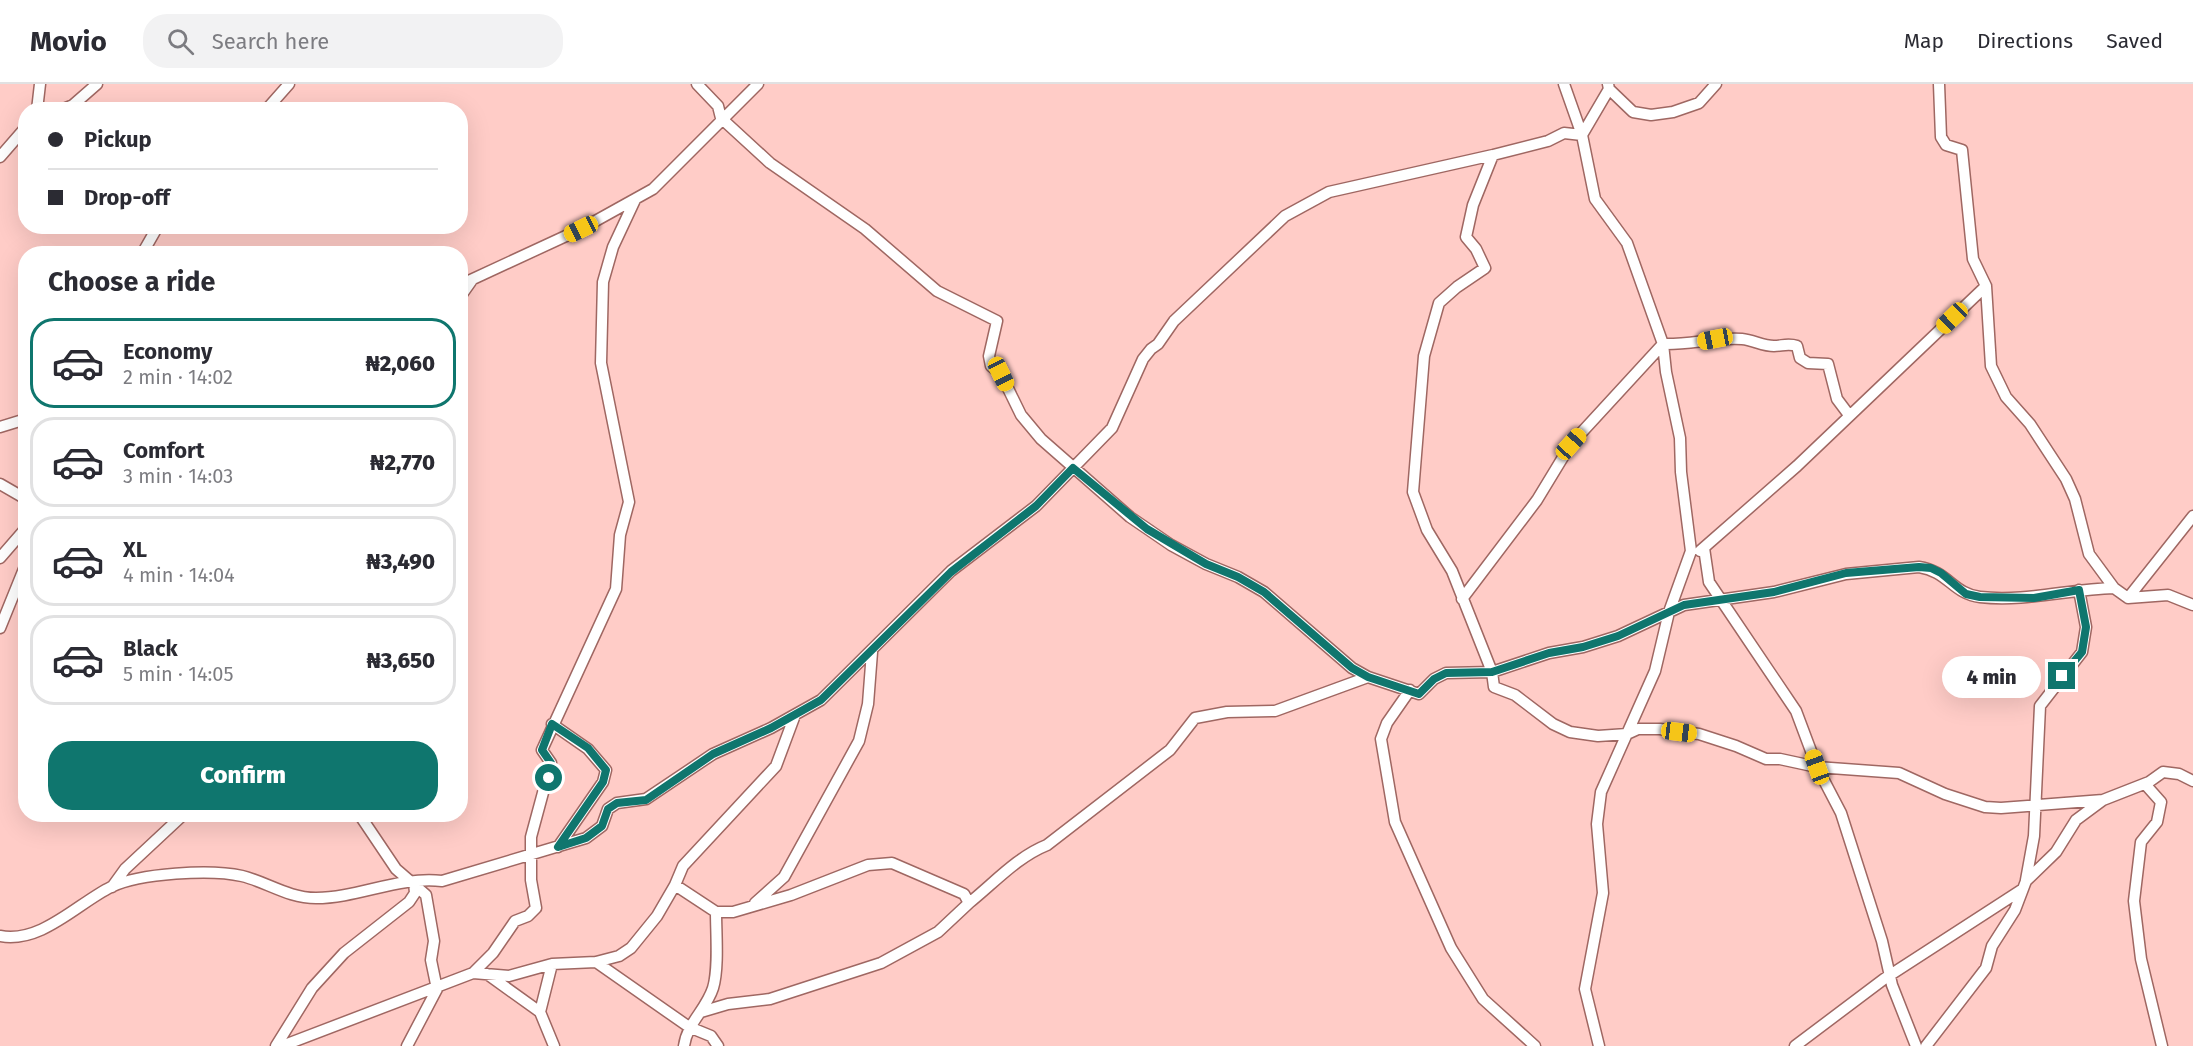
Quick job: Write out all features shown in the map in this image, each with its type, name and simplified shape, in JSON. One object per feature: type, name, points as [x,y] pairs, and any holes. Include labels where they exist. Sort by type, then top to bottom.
[{"type":"street","points":[[38,102],[40,84]]},
{"type":"street","points":[[76,102],[97,84]]},
{"type":"street","points":[[273,102],[289,84]]},
{"type":"street","points":[[697,84],[718,106],[721,118],[770,163],[865,229],[921,280],[937,291],[997,321],[989,356],[991,366],[1001,374],[1021,415],[1041,439],[1073,468],[1147,529],[1206,564],[1238,577],[1264,592],[1352,668],[1368,677],[1419,694],[1434,679],[1446,673],[1492,672],[1549,653],[1618,636],[1684,605],[1774,592],[1846,573],[1919,567],[1941,573],[1966,594],[1980,597],[2034,598],[2079,590],[2114,588]]},
{"type":"street","points":[[468,282],[538,250],[635,200],[669,174],[721,118],[758,84]]},
{"type":"street","points":[[1564,84],[1582,135],[1595,199],[1627,243],[1663,344],[1666,372],[1680,438],[1681,472],[1691,551],[1670,612],[1654,671],[1601,792],[1598,807],[1603,893],[1585,989],[1599,1046]]},
{"type":"street","points":[[1582,135],[1608,86],[1633,112],[1651,115],[1673,112],[1700,103],[1716,84]]},
{"type":"street","points":[[1939,84],[1941,137],[1946,145],[1962,150],[1973,258],[1986,286],[1988,348],[1996,381],[2066,479],[2075,499],[2089,554],[2114,588],[2128,598],[2168,595],[2193,605]]},
{"type":"street","points":[[0,936],[30,933],[54,922],[112,887],[155,876],[223,873],[243,876],[298,896],[318,898],[427,879],[442,881],[586,838],[602,826],[608,809],[617,803],[646,800],[713,754],[821,700],[951,572],[1036,506],[1112,428],[1143,359],[1158,344],[1174,321],[1285,216],[1329,192],[1493,155],[1548,141],[1564,133],[1582,135]]},
{"type":"street","points":[[0,157],[18,136]]},
{"type":"street","points":[[1493,155],[1473,205],[1466,237],[1476,249],[1485,268],[1457,286],[1439,303],[1424,357],[1413,492],[1427,530],[1452,571],[1492,672],[1494,687],[1515,695],[1553,724],[1570,732],[1598,736],[1627,734],[1638,729],[1660,729],[1699,734],[1766,759],[1779,759],[1817,767],[1899,773],[1945,794],[1985,807],[2001,808],[2103,800]]},
{"type":"street","points":[[282,1046],[473,973],[493,953],[514,921],[528,916],[536,908],[530,856],[531,837],[551,763],[542,750],[616,589],[620,536],[629,502],[601,363],[603,282],[613,247],[635,200]]},
{"type":"street","points":[[468,286],[472,280]]},
{"type":"street","points":[[1689,560],[1758,502],[1986,286]]},
{"type":"street","points":[[1462,599],[1537,500],[1571,444],[1663,344],[1744,339],[1772,346],[1790,344],[1797,346],[1800,358],[1808,363],[1828,364],[1837,399],[1849,416]]},
{"type":"street","points":[[0,427],[18,421]]},
{"type":"street","points":[[0,484],[18,494]]},
{"type":"street","points":[[2128,598],[2193,516]]},
{"type":"street","points":[[0,558],[18,537]]},
{"type":"street","points":[[1704,548],[1708,582],[1718,600],[1796,711],[1817,767],[1841,813],[1882,941],[1890,976],[1916,1046]]},
{"type":"street","points":[[0,628],[18,584]]},
{"type":"street","points":[[1926,1046],[1986,968],[1992,946],[2015,910],[2024,885],[2034,836],[2040,706],[2082,652],[2086,627],[2079,590]]},
{"type":"street","points":[[752,905],[784,877],[859,741],[868,704],[872,652]]},
{"type":"street","points":[[701,1012],[728,1004],[770,999],[881,963],[938,932],[1019,861],[1034,850],[1047,845],[1170,750],[1195,718],[1227,712],[1275,711],[1368,677]]},
{"type":"street","points":[[1410,690],[1387,723],[1381,739],[1395,822],[1456,956],[1483,999],[1534,1046]]},
{"type":"street","points":[[473,973],[509,976],[552,964],[596,962],[620,956],[631,948],[657,916],[675,885],[682,866],[776,766],[795,715]]},
{"type":"street","points":[[552,724],[588,748],[606,770],[603,782],[558,847]]},
{"type":"street","points":[[1795,1046],[1890,976],[2024,885],[2056,852],[2076,820],[2103,800],[2145,784],[2163,772],[2179,774],[2193,781]]},
{"type":"street","points":[[2145,784],[2161,802],[2157,822],[2141,842],[2134,901],[2141,959],[2162,1046]]},
{"type":"street","points":[[112,887],[125,869],[175,822]]},
{"type":"street","points":[[364,822],[396,868],[426,895],[434,941],[431,960],[437,988],[407,1046]]},
{"type":"street","points":[[675,885],[716,912],[734,912],[791,894],[868,865],[892,863],[964,894],[969,903]]},
{"type":"street","points":[[276,1046],[312,988],[344,953],[409,902],[415,893],[414,882]]},
{"type":"street","points":[[684,1046],[689,1028],[701,1012],[714,986],[716,912]]},
{"type":"street","points":[[596,962],[689,1028],[711,1036],[718,1046]]},
{"type":"street","points":[[540,1012],[552,964]]},
{"type":"street","points":[[486,973],[540,1012],[554,1046]]},
{"type":"route","points":[[549,778],[551,763],[542,750],[552,724],[588,748],[597,756],[606,770],[603,782],[558,847],[586,838],[602,826],[608,809],[617,803],[646,800],[713,754],[771,728],[821,700],[951,572],[1036,506],[1073,468],[1147,529],[1206,564],[1238,577],[1264,592],[1352,668],[1368,677],[1419,694],[1425,691],[1434,679],[1446,673],[1492,672],[1549,653],[1583,647],[1636,629],[1684,605],[1774,592],[1846,573],[1919,567],[1931,568],[1941,573],[1966,594],[1980,597],[2034,598],[2079,590],[2086,627],[2082,652],[2062,676]]}]
